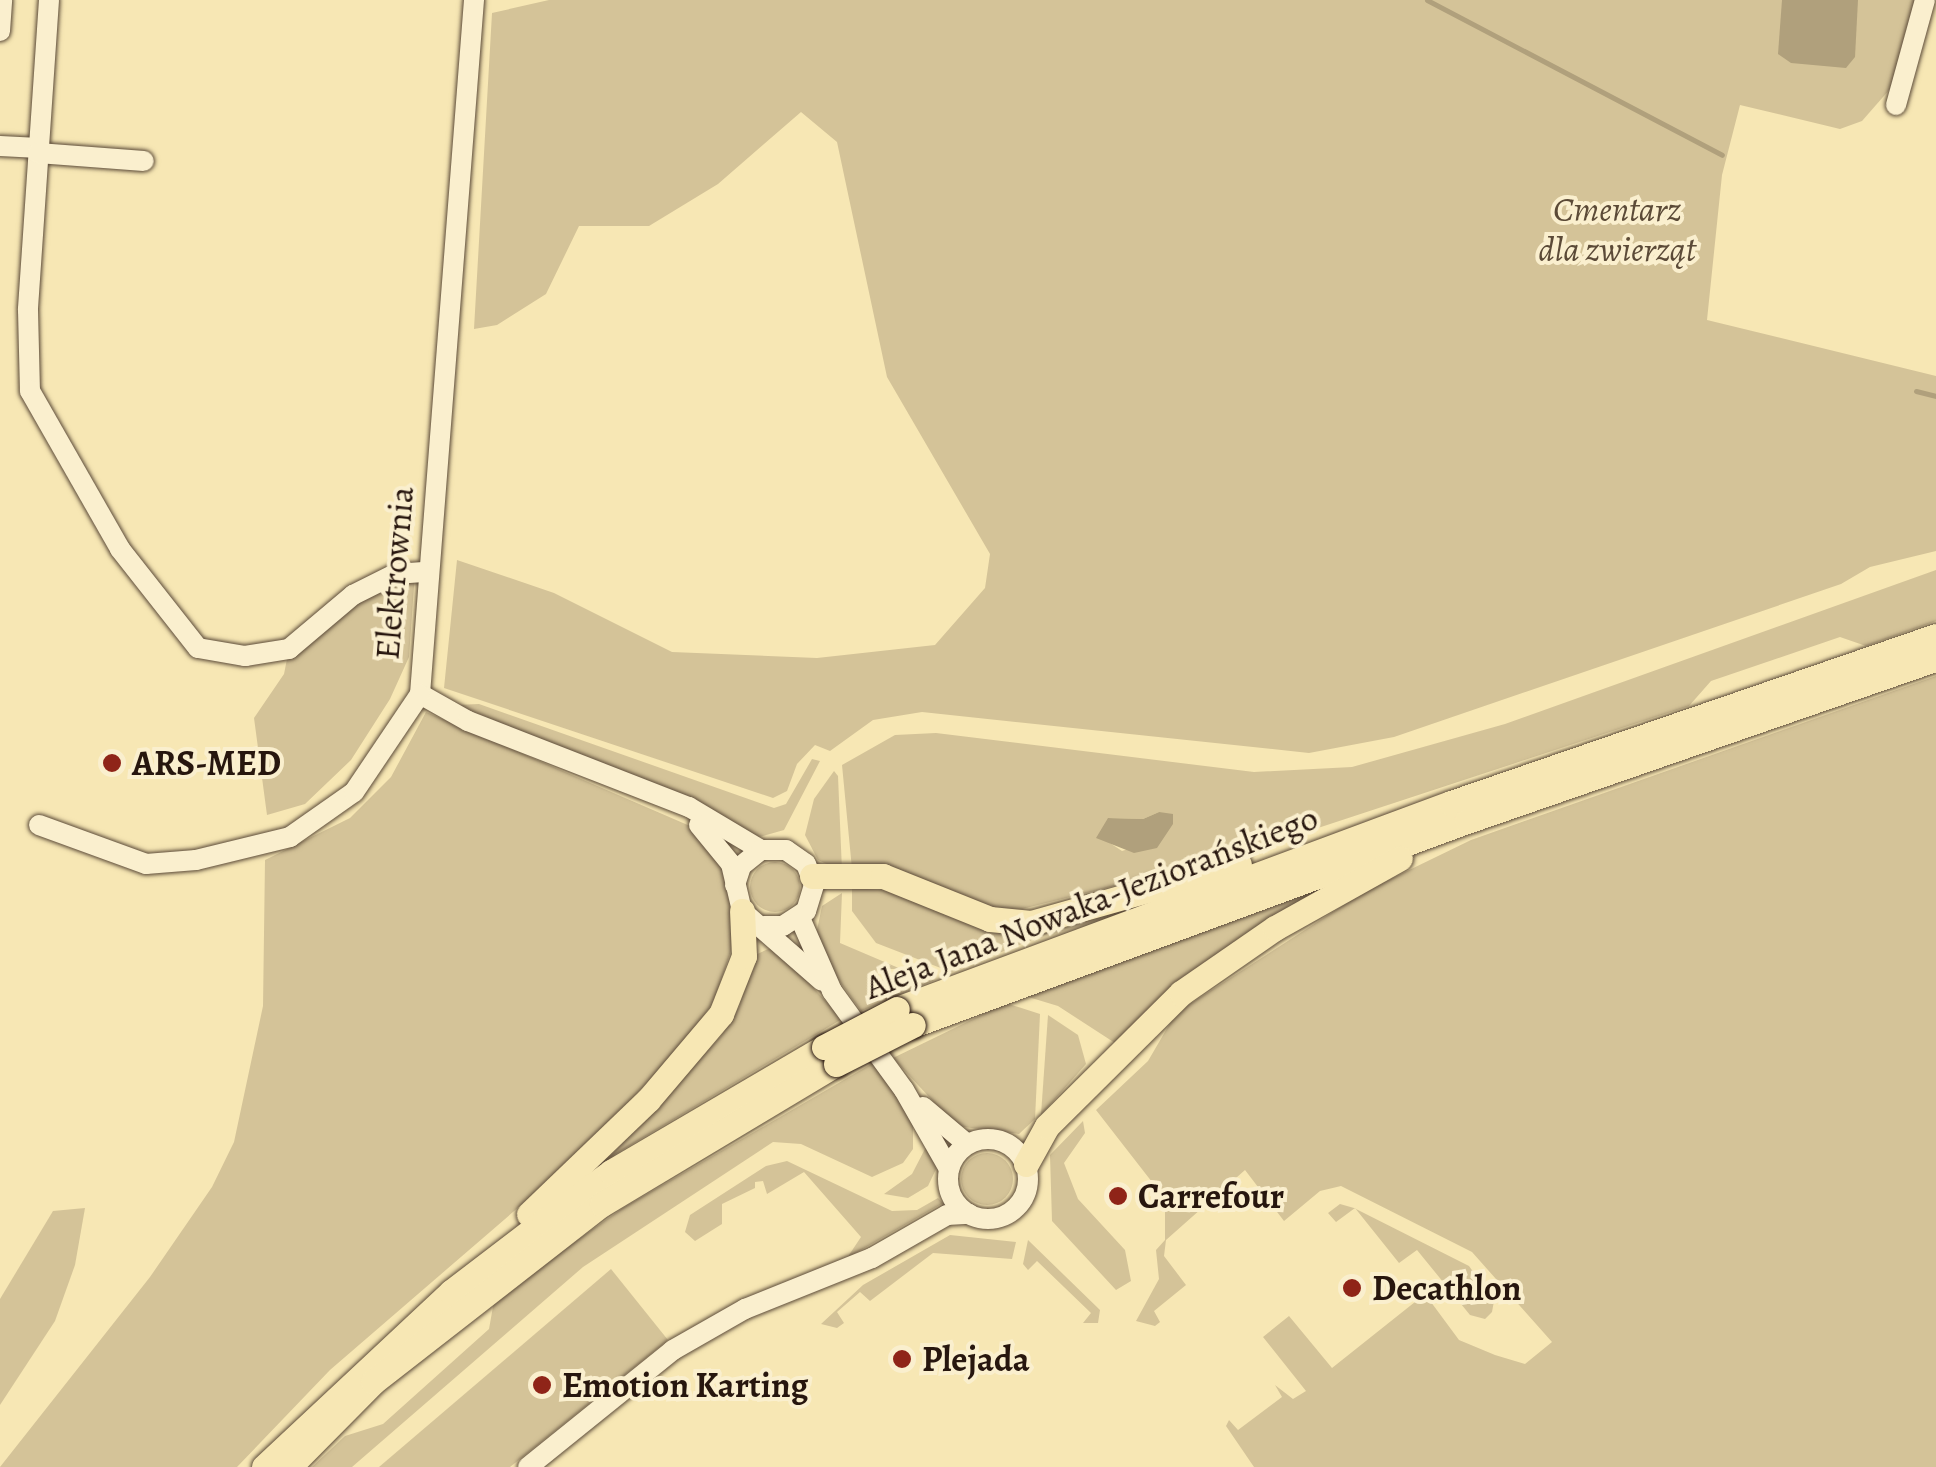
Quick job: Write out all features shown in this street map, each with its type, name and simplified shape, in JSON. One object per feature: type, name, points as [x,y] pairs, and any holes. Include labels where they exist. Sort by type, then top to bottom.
[{"type":"main road","name":"Aleja Jana Nowaka-Jeziorańskiego","points":[[264,1467],[357,1374],[451,1292],[611,1172],[905,1017],[1039,964],[1936,636]]},
{"type":"main road","name":"Aleja Jana Nowaka-Jeziorańskiego","points":[[1459,812],[1936,659]]},
{"type":"main road","points":[[812,876],[883,876],[990,919],[1031,923],[1459,812]]},
{"type":"main road","points":[[1026,1164],[1047,1126],[1182,993],[1275,928],[1459,812]]},
{"type":"main road","points":[[357,1374],[439,1290],[546,1201],[706,1035],[738,976],[746,932],[738,900]]},
{"type":"main road","name":"Aleja Jana Nowaka-Jeziorańskiego","points":[[289,1467],[373,1382],[602,1204],[830,1055]]},
{"type":"street","points":[[0,31],[2,0]]},
{"type":"street","points":[[49,0],[30,392],[120,549],[198,648],[245,656],[289,649],[353,595],[395,574],[427,572]]},
{"type":"street","name":"Elektrownia","points":[[38,825],[130,862],[196,860],[270,843],[334,809],[370,769],[401,715],[420,694],[474,0]]},
{"type":"street","points":[[1896,105],[1926,0]]},
{"type":"street","points":[[0,146],[144,162]]},
{"type":"street","points":[[420,694],[432,706],[666,799],[760,850],[786,850],[812,876],[811,903],[800,918],[764,926]]},
{"type":"street","points":[[666,799],[719,846],[732,864],[738,900],[832,991],[904,1090],[949,1170],[950,1192],[969,1214]]},
{"type":"street","points":[[738,900],[741,866],[760,850]]},
{"type":"street","points":[[800,918],[832,991]]},
{"type":"street","points":[[904,1090],[967,1144]]},
{"type":"street","points":[[528,1467],[673,1350],[745,1308],[872,1258],[946,1215],[996,1218],[1014,1210],[1028,1187],[1026,1164],[996,1139],[967,1144],[949,1170]]},
{"type":"green space","name":"Cmentarz dla zwierząt","points":[[549,0],[1916,0],[1890,89],[1862,121],[1840,129],[1740,105],[1722,175],[1707,320],[1936,376],[1936,551],[1870,567],[1841,584],[1394,737],[1309,753],[922,712],[873,720],[830,751],[815,745],[797,764],[787,791],[773,798],[444,688],[457,560],[554,593],[672,652],[817,658],[935,645],[985,588],[990,554],[887,377],[837,142],[801,112],[718,184],[649,226],[579,226],[546,294],[497,325],[474,329],[492,13]]},
{"type":"green space","points":[[1936,570],[1936,621],[1866,646],[1840,637],[1711,681],[1689,706],[1230,857],[1010,912],[852,869],[842,765],[895,735],[936,733],[1254,772],[1352,767],[1505,724]],"holes":[[[1159,812],[1163,838],[1122,851],[1110,843],[1108,818],[1143,819]]]},
{"type":"green space","points":[[415,572],[409,657],[390,699],[351,760],[305,804],[267,815],[254,718],[284,674],[289,649],[315,622]]},
{"type":"green space","points":[[1936,676],[1936,1467],[1254,1467],[1226,1426],[1229,1420],[1238,1430],[1282,1397],[1275,1385],[1293,1399],[1306,1391],[1263,1337],[1289,1316],[1332,1368],[1425,1294],[1459,1340],[1495,1355],[1525,1364],[1552,1342],[1472,1252],[1341,1186],[1320,1191],[1284,1221],[1245,1170],[1166,1240],[1164,1256],[1186,1285],[1154,1311],[1160,1322],[1155,1326],[1136,1321],[1159,1279],[1156,1250],[1165,1240],[1165,1211],[1159,1191],[1096,1110],[1148,1061],[1176,1013],[1364,892],[1471,840]]},
{"type":"green space","points":[[479,704],[774,808],[786,804],[812,759],[820,761],[784,830],[752,839],[685,797],[456,705]]},
{"type":"green space","points":[[426,712],[697,829],[724,870],[737,933],[714,1001],[685,1043],[571,1162],[330,1370],[237,1467],[0,1467],[150,1277],[212,1187],[234,1142],[263,1006],[265,860],[350,818],[391,777]]},
{"type":"green space","points":[[834,771],[838,776],[842,871],[818,860],[805,835],[814,799]]},
{"type":"green space","points":[[775,862],[793,869],[800,887],[793,905],[775,912],[757,905],[750,887],[757,869]]},
{"type":"green space","points":[[852,888],[896,891],[962,920],[1092,916],[951,972],[876,943],[852,911]]},
{"type":"green space","points":[[1317,890],[1312,901],[1115,1043],[1058,1006],[1025,996]]},
{"type":"green space","points":[[842,893],[840,943],[901,969],[877,969],[880,980],[914,974],[935,980],[861,1011],[820,954],[816,935],[822,906]]},
{"type":"green space","points":[[775,946],[842,1019],[609,1158],[721,1036],[739,1007],[755,955]]},
{"type":"green space","points":[[1006,1003],[1040,1014],[1035,1119],[1019,1134],[956,1126],[893,1058]]},
{"type":"green space","points":[[1048,1015],[1078,1035],[1086,1064],[1041,1115]]},
{"type":"green space","points":[[873,1063],[913,1120],[913,1149],[903,1163],[872,1177],[801,1144],[773,1142],[583,1267],[352,1467],[312,1467],[345,1436],[383,1424],[489,1329],[494,1301],[509,1288],[623,1208]]},
{"type":"green space","points":[[1083,1121],[1085,1133],[1064,1163],[1078,1199],[1125,1250],[1131,1281],[1116,1290],[1052,1221],[1050,1155]]},
{"type":"green space","points":[[927,1145],[938,1165],[928,1186],[908,1198],[884,1194],[912,1174]]},
{"type":"green space","points":[[987,1153],[1005,1161],[1013,1179],[1005,1197],[987,1205],[969,1197],[961,1179],[969,1161]]},
{"type":"green space","points":[[787,1161],[892,1211],[917,1210],[938,1198],[943,1203],[847,1258],[861,1237],[804,1172],[767,1194],[763,1181],[755,1182],[755,1188],[722,1204],[722,1224],[695,1241],[685,1232],[690,1215],[766,1166]]},
{"type":"green space","points":[[1340,1204],[1355,1208],[1336,1222],[1328,1213]]},
{"type":"green space","points":[[85,1208],[75,1265],[55,1321],[0,1405],[0,1299],[53,1211]]},
{"type":"green space","points":[[1356,1209],[1469,1266],[1494,1301],[1492,1312],[1485,1319],[1470,1315],[1417,1250],[1399,1263]]},
{"type":"green space","points":[[950,1235],[1016,1242],[1012,1259],[933,1253],[870,1301],[860,1292],[837,1312],[844,1323],[837,1328],[821,1324],[863,1285]]},
{"type":"green space","points":[[1028,1240],[1100,1310],[1098,1323],[1083,1323],[1091,1313],[1037,1261],[1028,1270],[1023,1264]]},
{"type":"green space","name":"Emotion Karting","points":[[611,1269],[668,1340],[510,1467],[379,1467]]},
{"type":"shaded area","points":[[1782,0],[1858,0],[1855,57],[1846,68],[1791,63],[1778,54]]},
{"type":"shaded area","points":[[1159,812],[1173,814],[1173,824],[1157,848],[1134,853],[1096,838],[1108,818],[1143,819]]},
{"type":"waterway","points":[[1427,0],[1722,155]]},
{"type":"waterway","points":[[1916,391],[1936,396]]},
{"type":"place","name":"ARS-MED","points":[[112,763]]},
{"type":"place","name":"Carrefour","points":[[1118,1196]]},
{"type":"place","name":"Decathlon","points":[[1352,1288]]},
{"type":"place","name":"Plejada","points":[[902,1359]]},
{"type":"place","name":"Emotion Karting","points":[[542,1385]]}]
